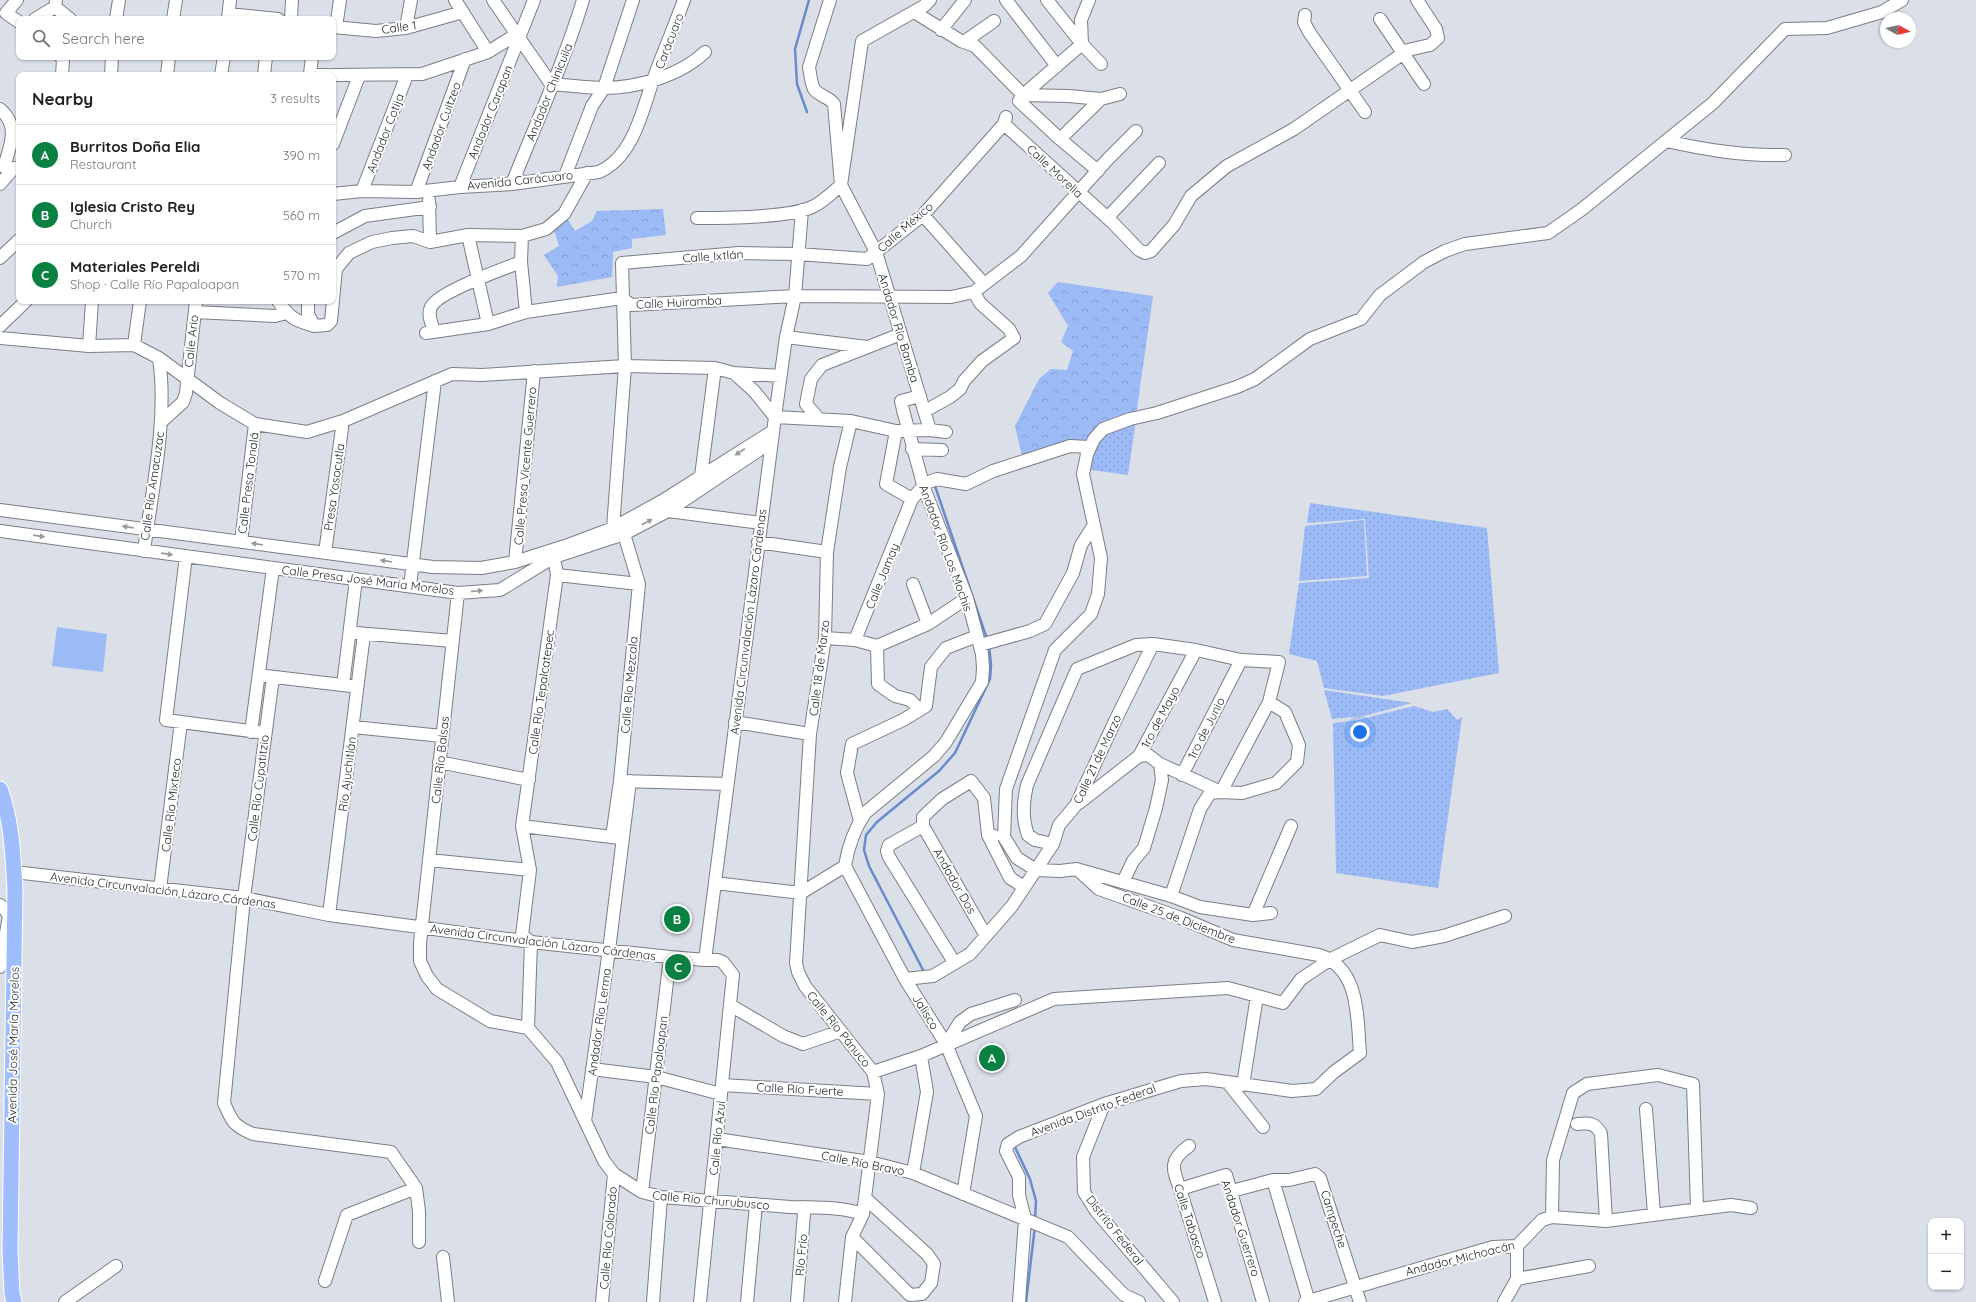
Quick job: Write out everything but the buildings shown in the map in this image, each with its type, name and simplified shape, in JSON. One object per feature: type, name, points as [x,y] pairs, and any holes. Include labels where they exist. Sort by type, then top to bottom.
[{"type":"main road","name":"Avenida José María Morelos","points":[[0,789],[7,813],[6,834],[14,872],[8,916],[11,1302]]},
{"type":"street","points":[[16,20],[6,13],[17,0]]},
{"type":"street","points":[[116,16],[119,0]]},
{"type":"street","points":[[173,16],[176,0]]},
{"type":"street","points":[[228,16],[230,0]]},
{"type":"street","points":[[291,16],[292,0]]},
{"type":"street","points":[[336,22],[340,0]]},
{"type":"street","points":[[406,28],[411,0]]},
{"type":"street","points":[[455,0],[488,52]]},
{"type":"street","points":[[493,0],[551,84],[604,88],[653,81],[693,63],[705,52]]},
{"type":"street","name":"Andador Carapan","points":[[460,187],[518,36],[534,0]]},
{"type":"street","name":"Andador Chinicuila","points":[[512,184],[551,84],[569,46],[583,0]]},
{"type":"street","points":[[564,176],[592,106],[604,88],[633,0]]},
{"type":"street","name":"Carácuaro","points":[[653,81],[684,0]]},
{"type":"street","points":[[830,0],[809,67],[814,88],[818,92],[830,98],[834,104],[841,185]]},
{"type":"street","points":[[697,218],[723,218],[792,212],[808,208],[841,185],[862,41],[924,6],[930,0]]},
{"type":"street","points":[[942,30],[966,0]]},
{"type":"street","points":[[1006,0],[1057,66]]},
{"type":"street","points":[[1047,0],[1082,44],[1101,64]]},
{"type":"street","points":[[1082,44],[1081,20],[1088,0]]},
{"type":"street","points":[[1350,90],[1408,50],[1430,45],[1438,38],[1436,29],[1417,0]]},
{"type":"street","points":[[1271,913],[1253,915],[1200,907],[1171,896],[1077,869],[1060,871],[1036,870],[1018,858],[1004,837],[1006,789],[1054,650],[1091,614],[1098,594],[1101,558],[1083,474],[1090,446],[1103,429],[1130,419],[1237,387],[1255,379],[1310,339],[1361,319],[1380,295],[1424,262],[1445,251],[1465,244],[1548,233],[1581,210],[1713,103],[1785,28],[1827,28],[1882,12],[1902,0]]},
{"type":"street","points":[[39,16],[56,4],[67,16]]},
{"type":"street","name":"Calle 1","points":[[336,27],[376,31],[406,28],[450,17],[463,12]]},
{"type":"street","points":[[914,12],[942,30],[975,46],[1060,139],[1098,171]]},
{"type":"street","points":[[1305,15],[1304,22],[1309,32],[1365,112]]},
{"type":"street","points":[[1380,19],[1424,84]]},
{"type":"street","points":[[964,42],[994,21]]},
{"type":"street","points":[[336,75],[407,76],[437,70],[488,52],[518,36]]},
{"type":"street","points":[[1021,98],[1082,44]]},
{"type":"street","name":"Andador Cuitzeo","points":[[416,192],[465,59]]},
{"type":"street","points":[[62,72],[63,60]]},
{"type":"street","points":[[111,72],[112,60]]},
{"type":"street","points":[[167,72],[169,60]]},
{"type":"street","points":[[222,72],[224,60]]},
{"type":"street","points":[[264,72],[266,60]]},
{"type":"street","points":[[310,72],[312,60]]},
{"type":"street","points":[[336,136],[359,76]]},
{"type":"street","name":"Andador Cotija","points":[[362,192],[407,76]]},
{"type":"street","name":"Avenida Carácuaro","points":[[336,194],[429,191],[460,187],[512,184],[588,172],[599,172],[612,166],[626,148],[648,100],[653,81]]},
{"type":"street","name":"Calle Morelia","points":[[1005,120],[1079,193],[1110,220],[1139,250],[1145,253],[1151,251],[1174,225],[1191,196],[1227,166],[1294,129],[1350,90]]},
{"type":"street","points":[[1021,98],[1069,96],[1101,99],[1120,94]]},
{"type":"street","points":[[1060,139],[1101,99]]},
{"type":"street","points":[[0,109],[5,113],[14,134],[9,168],[0,184]]},
{"type":"street","name":"Calle México","points":[[798,254],[867,259],[923,215],[1005,120]]},
{"type":"street","points":[[925,411],[950,397],[960,388],[964,381],[982,361],[1014,338],[1009,329],[980,304],[974,292],[1022,256],[1136,131]]},
{"type":"street","points":[[1666,141],[1709,150],[1754,156],[1785,155]]},
{"type":"street","points":[[1110,220],[1159,163]]},
{"type":"street","points":[[336,269],[350,253],[372,242],[392,238],[413,236],[430,242],[468,235],[522,236],[546,229],[564,214],[588,172]]},
{"type":"street","name":"Andador Río Bamba","points":[[841,185],[876,252],[930,430]]},
{"type":"street","points":[[429,191],[430,242]]},
{"type":"street","points":[[336,231],[365,216],[430,207]]},
{"type":"street","name":"Avenida Circunvalación Lázaro Cárdenas","points":[[14,872],[244,898],[329,915],[531,942],[705,960],[780,376],[786,337],[795,296],[798,254],[808,208]]},
{"type":"street","points":[[923,215],[984,284]]},
{"type":"street","points":[[468,235],[488,324]]},
{"type":"street","points":[[522,236],[521,262],[526,312]]},
{"type":"street","points":[[0,258],[16,243]]},
{"type":"street","name":"Calle Ixtlán","points":[[622,298],[622,263],[739,253],[798,254]]},
{"type":"street","points":[[477,279],[521,262]]},
{"type":"street","name":"Calle Huiramba","points":[[477,279],[435,301],[430,308],[430,332],[488,324],[526,312],[622,298],[631,305],[795,296],[951,297],[974,292]]},
{"type":"street","points":[[622,298],[625,366],[613,528],[624,534]]},
{"type":"street","points":[[0,326],[23,304]]},
{"type":"street","points":[[89,346],[92,304]]},
{"type":"street","points":[[134,345],[140,304]]},
{"type":"street","points":[[280,304],[287,314],[298,322],[314,326],[327,326],[331,321],[333,304]]},
{"type":"street","points":[[308,304],[308,314],[314,326]]},
{"type":"street","points":[[195,306],[275,316],[287,314]]},
{"type":"street","name":"Calle Ario","points":[[187,380],[195,306]]},
{"type":"street","points":[[818,418],[806,404],[811,379],[822,365],[901,334]]},
{"type":"street","points":[[786,337],[868,347]]},
{"type":"street","points":[[0,338],[89,346],[134,345],[159,358],[220,403],[255,424],[307,432],[342,422],[452,374],[482,375],[625,366],[715,368],[734,373],[780,376]]},
{"type":"street","name":"Calle Río Amacuzac","points":[[144,551],[161,422],[162,377],[159,358]]},
{"type":"street","points":[[702,476],[715,368]]},
{"type":"street","name":"Calle Presa Vicente Guerrero","points":[[516,562],[534,371]]},
{"type":"street","points":[[734,373],[754,391],[775,417],[818,418],[852,421],[902,430],[930,430],[946,432]]},
{"type":"street","name":"Calle Río Amacuzac","points":[[161,422],[183,402],[187,380]]},
{"type":"street","points":[[410,586],[435,381]]},
{"type":"street","name":"Andador Río Los Mochis","points":[[845,866],[848,851],[860,821],[865,814],[934,756],[946,742],[982,682],[984,668],[980,642],[967,598],[924,488],[912,449],[902,430],[901,401],[920,396]]},
{"type":"street","name":"Calle 18 de Marzo","points":[[801,893],[810,734],[825,638],[827,552],[840,467],[852,421]]},
{"type":"street","name":"Presa Yosocutla","points":[[325,553],[342,422]]},
{"type":"street","name":"Calle Presa Tonalá","points":[[241,542],[255,424]]},
{"type":"street","points":[[902,430],[886,484],[912,499]]},
{"type":"street","name":"Calle Presa José María Morelos","points":[[0,510],[412,565],[481,568],[516,562],[613,528],[772,436]]},
{"type":"street","name":"Calle Presa José María Morelos","points":[[0,531],[458,593],[500,590],[554,557],[624,534],[668,511],[772,436]]},
{"type":"street","name":"Calle Jamay","points":[[855,640],[912,499],[924,488],[926,483],[937,479],[966,484],[993,471],[1070,446],[1090,446]]},
{"type":"street","points":[[912,449],[942,450]]},
{"type":"street","points":[[668,511],[761,523]]},
{"type":"street","points":[[860,821],[847,774],[852,744],[903,720],[926,706],[931,667],[946,648],[998,640],[1030,631],[1045,624],[1073,573],[1081,545],[1094,525]]},
{"type":"street","name":"Calle Río Mezcala","points":[[624,534],[639,584],[625,781]]},
{"type":"street","points":[[758,542],[827,552]]},
{"type":"street","points":[[186,556],[166,720],[265,734]]},
{"type":"street","name":"Calle Río Tepalcatepec","points":[[531,942],[522,936],[530,870],[522,826],[557,575],[554,557]]},
{"type":"street","name":"Calle Río Cupatitzio","points":[[252,732],[274,568]]},
{"type":"street","points":[[557,575],[639,584]]},
{"type":"street","points":[[343,685],[356,579]]},
{"type":"street","points":[[913,584],[928,624]]},
{"type":"street","name":"Calle Río Balsas","points":[[421,927],[458,593]]},
{"type":"street","points":[[825,638],[855,640],[877,646],[928,624],[967,598]]},
{"type":"street","points":[[350,632],[453,641]]},
{"type":"street","name":"Río Ajuchitlán","points":[[329,915],[364,634]]},
{"type":"street","points":[[1053,844],[1035,840],[1028,835],[1026,829],[1023,801],[1032,774],[1077,669],[1136,645],[1153,644],[1196,650],[1241,660],[1279,662],[1269,702],[1221,792]]},
{"type":"street","name":"Calle 21 de Marzo","points":[[906,979],[933,976],[954,962],[970,954],[1012,906],[1053,844],[1059,825],[1076,805],[1153,644]]},
{"type":"street","points":[[877,646],[878,684],[895,696],[910,700],[920,709]]},
{"type":"street","name":"1ro de Mayo","points":[[1076,805],[1139,756],[1196,650]]},
{"type":"street","name":"1ro de Junio","points":[[1182,775],[1241,660]]},
{"type":"street","points":[[259,675],[358,687]]},
{"type":"street","name":"Calle Río Cupatitzio","points":[[273,677],[244,898],[224,1103],[229,1115],[238,1127],[253,1134],[391,1152],[416,1188]]},
{"type":"street","points":[[1171,896],[1200,809],[1210,793],[1242,793],[1276,783],[1297,762],[1299,745],[1285,712],[1269,702]]},
{"type":"street","name":"Calle Río Mixteco","points":[[160,889],[181,722]]},
{"type":"street","points":[[735,722],[810,734]]},
{"type":"street","points":[[353,727],[442,736]]},
{"type":"street","points":[[1139,756],[1148,756],[1182,775],[1221,792]]},
{"type":"street","points":[[439,762],[528,780]]},
{"type":"street","points":[[1123,882],[1133,861],[1144,848],[1156,808],[1162,780],[1160,764]]},
{"type":"street","points":[[1006,789],[1032,774]]},
{"type":"street","points":[[625,781],[727,784]]},
{"type":"street","name":"Andador Río Lerma","points":[[585,1121],[609,950],[617,838],[625,781]]},
{"type":"street","points":[[954,962],[887,851],[888,845],[923,826],[923,817],[933,807],[971,781],[984,798],[988,835],[1010,878],[1024,887]]},
{"type":"street","points":[[522,826],[617,838]]},
{"type":"street","name":"Andador Dos","points":[[923,826],[986,936]]},
{"type":"street","points":[[1253,915],[1291,826]]},
{"type":"street","points":[[988,835],[1004,837]]},
{"type":"street","points":[[429,860],[530,870]]},
{"type":"street","points":[[715,883],[801,893],[845,866]]},
{"type":"street","name":"Jalisco","points":[[845,866],[906,979],[946,1044],[976,1116],[964,1194]]},
{"type":"street","name":"Calle 25 de Diciembre","points":[[1077,869],[1099,888],[1181,918],[1233,940],[1319,955],[1331,959]]},
{"type":"street","name":"Calle Río Pánuco","points":[[801,893],[796,962],[798,972],[805,986],[873,1072],[878,1094],[865,1198],[862,1214],[852,1237],[845,1302]]},
{"type":"street","points":[[0,905],[4,908],[8,916],[0,967]]},
{"type":"street","points":[[873,1072],[921,1056],[1054,999],[1228,988],[1282,1003],[1302,979],[1331,959],[1380,935],[1412,942],[1444,936],[1505,916]]},
{"type":"street","points":[[421,927],[420,961],[427,976],[437,990],[490,1020],[528,1028],[531,942]]},
{"type":"street","name":"Calle Río Papaloapan","points":[[642,1192],[670,957]]},
{"type":"street","name":"Avenida Distrito Federal","points":[[1027,1220],[1019,1195],[1019,1177],[1006,1151],[1008,1144],[1019,1137],[1104,1104],[1181,1081],[1206,1079],[1292,1091],[1316,1089],[1334,1072],[1360,1053],[1358,1020],[1351,985],[1339,965],[1331,959]]},
{"type":"street","name":"Calle Río Azul","points":[[700,1302],[733,975],[724,962],[718,960],[705,960]]},
{"type":"street","points":[[1243,1085],[1257,996]]},
{"type":"street","points":[[946,1044],[960,1022],[971,1014],[1015,1000]]},
{"type":"street","points":[[730,1005],[783,1036],[803,1044],[841,1031]]},
{"type":"street","name":"Calle Río Churubusco","points":[[528,1028],[557,1062],[604,1161],[614,1174],[642,1192],[661,1197],[802,1208],[831,1208],[853,1211],[862,1214]]},
{"type":"street","points":[[913,1173],[927,1092],[921,1056]]},
{"type":"street","name":"Calle Río Fuerte","points":[[592,1069],[656,1077],[722,1090],[878,1094]]},
{"type":"street","points":[[1697,1208],[1693,1084],[1658,1075],[1587,1084],[1573,1093],[1552,1160],[1552,1217],[1606,1221],[1697,1208],[1731,1205],[1751,1208]]},
{"type":"street","points":[[1228,1083],[1263,1127]]},
{"type":"street","name":"Distrito Federal","points":[[1104,1104],[1083,1157],[1084,1192],[1096,1210],[1173,1302]]},
{"type":"street","points":[[1646,1109],[1654,1214]]},
{"type":"street","points":[[1577,1124],[1590,1122],[1597,1126],[1600,1134],[1606,1221]]},
{"type":"street","name":"Calle Río Bravo","points":[[717,1139],[870,1162],[913,1173],[1068,1237],[1122,1298]]},
{"type":"street","name":"Calle Tabasco","points":[[1189,1146],[1178,1154],[1174,1162],[1174,1173],[1215,1302]]},
{"type":"street","name":"Calle Río Colorado","points":[[602,1302],[614,1174]]},
{"type":"street","name":"Campeche","points":[[1232,1192],[1274,1180],[1288,1180],[1315,1174],[1320,1178],[1360,1302]]},
{"type":"street","name":"Andador Guerrero","points":[[1180,1189],[1226,1175],[1263,1302]]},
{"type":"street","points":[[1274,1180],[1308,1302]]},
{"type":"street","points":[[325,1281],[347,1215],[416,1188],[419,1211],[419,1242]]},
{"type":"street","points":[[653,1302],[661,1197]]},
{"type":"street","points":[[852,1237],[910,1295],[922,1294],[931,1283],[934,1264],[927,1254],[865,1198]]},
{"type":"street","points":[[746,1302],[756,1204]]},
{"type":"street","name":"Río Frío","points":[[797,1302],[804,1213],[802,1208]]},
{"type":"street","name":"Andador Michoacán","points":[[1308,1302],[1493,1247],[1517,1246],[1542,1220],[1552,1217]]},
{"type":"street","points":[[1019,1302],[1027,1220]]},
{"type":"street","points":[[1504,1302],[1517,1279],[1517,1246]]},
{"type":"street","points":[[443,1257],[448,1302]]},
{"type":"street","points":[[65,1302],[116,1266]]},
{"type":"street","points":[[1517,1279],[1589,1266]]},
{"type":"street","points":[[1122,1298],[1140,1302]]},
{"type":"green space","points":[[663,209],[666,235],[632,239],[632,248],[613,252],[612,277],[557,287],[558,276],[544,255],[559,246],[554,230],[568,220],[575,231],[592,221],[597,211]]},
{"type":"green space","points":[[1058,282],[1153,296],[1136,416],[1089,445],[1023,461],[1015,426],[1039,379],[1051,369],[1067,370],[1073,351],[1061,342],[1068,326],[1048,293]]},
{"type":"green space","points":[[1136,419],[1128,475],[1085,469],[1095,439]]},
{"type":"green space","points":[[1310,503],[1487,528],[1499,673],[1383,696],[1324,688],[1317,661],[1289,654],[1299,583],[1369,578],[1365,519],[1307,523]]},
{"type":"green space","points":[[1364,520],[1367,576],[1299,581],[1305,526]]},
{"type":"green space","points":[[57,627],[107,634],[103,672],[52,666]]},
{"type":"green space","points":[[1324,690],[1412,703],[1364,716],[1332,719]]},
{"type":"green space","points":[[1414,706],[1433,712],[1447,709],[1457,720],[1462,717],[1438,888],[1336,873],[1333,723],[1358,720]]},
{"type":"waterway","points":[[807,112],[797,84],[795,49],[809,0]]},
{"type":"waterway","points":[[935,486],[987,639]]},
{"type":"waterway","points":[[923,970],[869,866],[864,850],[866,835],[877,822],[939,771],[955,753],[990,679],[991,665],[989,646]]},
{"type":"waterway","points":[[1014,1145],[1030,1179],[1036,1201],[1035,1219]]},
{"type":"waterway","points":[[1026,1302],[1035,1226]]},
{"type":"place","name":"Iglesia Cristo Rey","points":[[677,919]]},
{"type":"place","name":"Materiales Pereldi","points":[[678,967]]},
{"type":"place","name":"Burritos Doña Elia","points":[[992,1058]]}]
